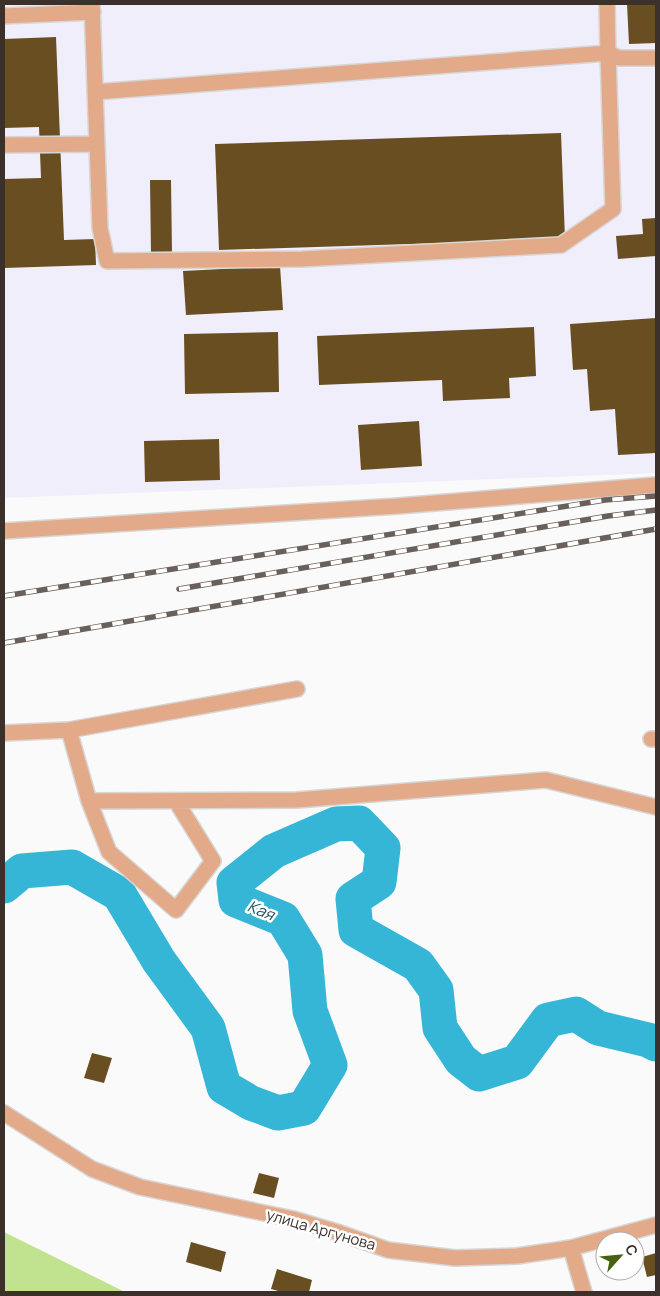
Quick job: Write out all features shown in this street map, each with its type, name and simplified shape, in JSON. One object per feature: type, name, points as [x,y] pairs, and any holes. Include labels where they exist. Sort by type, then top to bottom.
[{"type":"street","points":[[4,16],[92,8],[100,228],[108,261],[302,259],[560,245],[613,209],[607,4]]},
{"type":"street","points":[[95,92],[608,53],[619,58],[656,58]]},
{"type":"street","points":[[4,146],[97,144]]},
{"type":"street","points":[[4,531],[398,506],[656,484]]},
{"type":"street","points":[[4,733],[69,730],[297,689]]},
{"type":"street","points":[[69,730],[88,801],[109,852],[176,910],[213,861],[176,801]]},
{"type":"street","points":[[88,801],[297,800],[546,780],[656,807]]},
{"type":"street","name":"улица Аргунова","points":[[4,1113],[92,1169],[140,1187],[293,1219],[388,1250],[455,1258],[516,1256],[571,1248],[656,1225]]},
{"type":"street","points":[[571,1248],[584,1292]]},
{"type":"shaded area","points":[[4,4],[656,4],[656,473],[4,498]]},
{"type":"green space","points":[[4,1232],[125,1292],[4,1292]]},
{"type":"building","points":[[627,4],[656,4],[656,43],[629,44]]},
{"type":"building","points":[[56,37],[64,240],[95,239],[96,265],[4,268],[4,179],[41,178],[39,127],[4,128],[4,39]]},
{"type":"building","points":[[561,133],[565,239],[219,250],[215,144]]},
{"type":"building","points":[[150,180],[171,180],[172,253],[151,253]]},
{"type":"building","points":[[656,218],[656,256],[618,259],[616,236],[643,234],[642,219]]},
{"type":"building","points":[[280,266],[283,310],[186,315],[183,271]]},
{"type":"building","points":[[656,318],[656,453],[618,455],[615,409],[590,411],[587,369],[573,370],[570,324]]},
{"type":"building","points":[[534,327],[536,376],[509,378],[510,398],[443,401],[442,380],[319,385],[317,336]]},
{"type":"building","points":[[278,332],[279,392],[185,394],[184,334]]},
{"type":"building","points":[[419,421],[422,466],[361,470],[358,425]]},
{"type":"building","points":[[219,439],[220,480],[145,482],[144,441]]},
{"type":"building","points":[[92,1053],[112,1058],[104,1083],[84,1078]]},
{"type":"building","points":[[259,1173],[279,1178],[274,1198],[253,1193]]},
{"type":"building","points":[[191,1242],[226,1252],[221,1272],[186,1262]]},
{"type":"building","points":[[656,1253],[656,1275],[647,1277],[645,1256]]},
{"type":"building","points":[[277,1269],[312,1280],[309,1292],[282,1292],[271,1289]]},
{"type":"waterway","name":"Кая","points":[[4,886],[22,871],[72,867],[119,894],[159,961],[208,1028],[224,1087],[251,1103],[278,1113],[304,1108],[330,1065],[310,1011],[305,955],[283,919],[236,900],[234,883],[274,851],[336,824],[359,823],[383,848],[379,882],[353,899],[356,930],[418,965],[436,990],[440,1028],[461,1060],[479,1074],[517,1062],[548,1020],[576,1014],[598,1028],[648,1040],[656,1044]]},
{"type":"railway","points":[[4,596],[605,500],[656,496]]},
{"type":"railway","points":[[179,589],[608,516],[656,510]]},
{"type":"railway","points":[[4,643],[656,529]]}]
